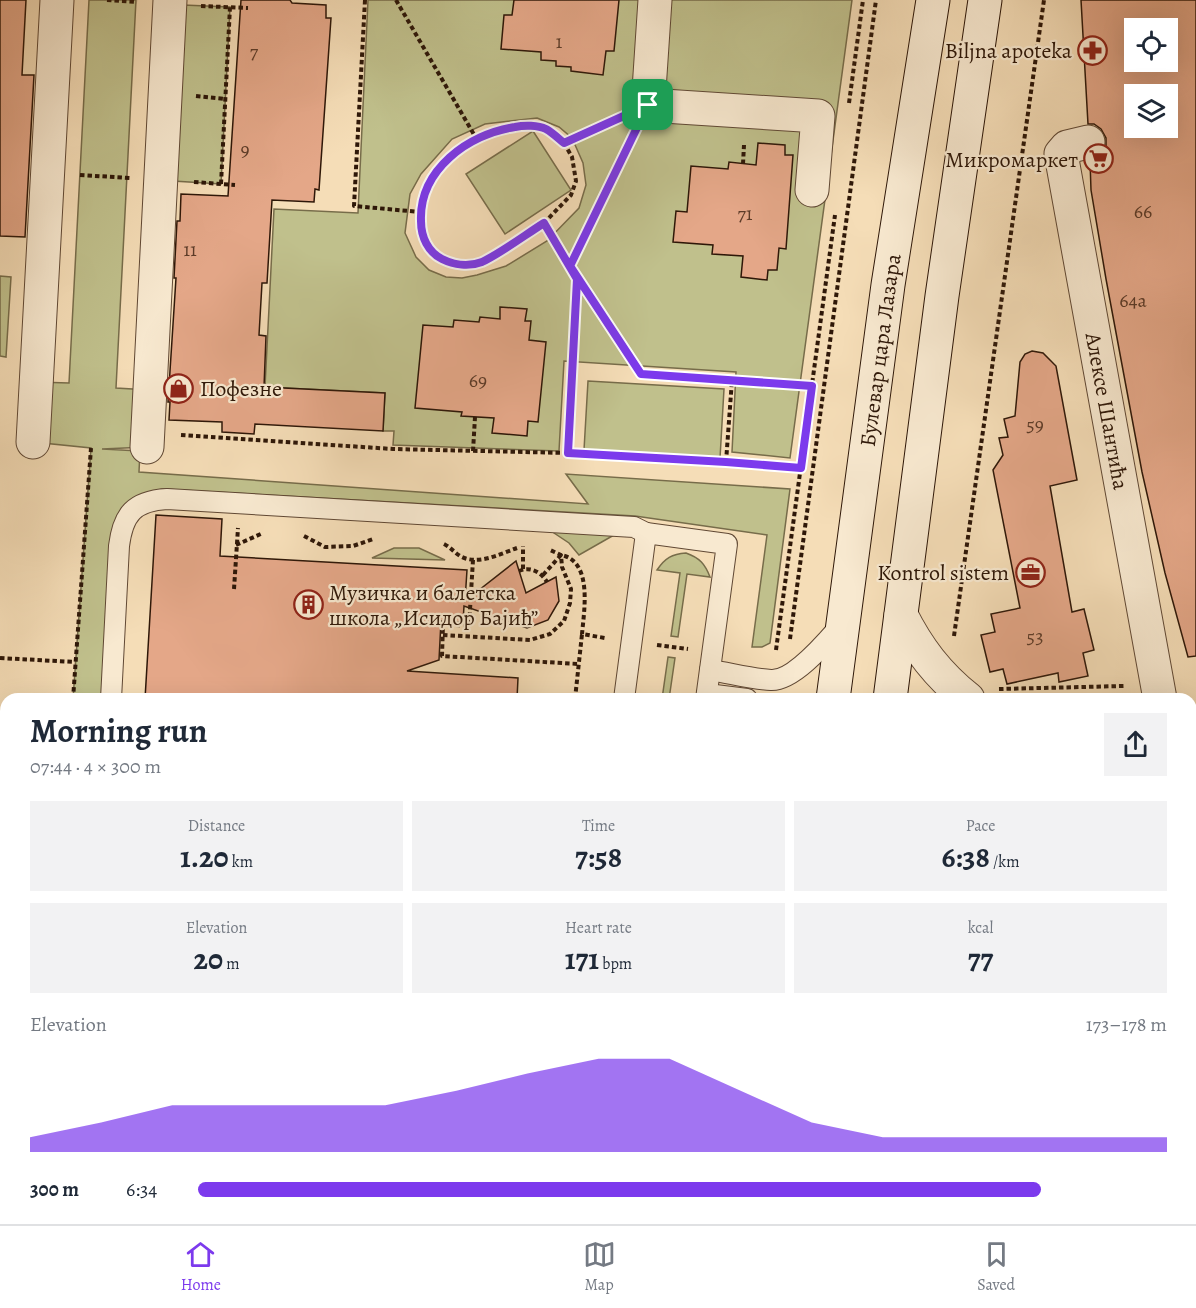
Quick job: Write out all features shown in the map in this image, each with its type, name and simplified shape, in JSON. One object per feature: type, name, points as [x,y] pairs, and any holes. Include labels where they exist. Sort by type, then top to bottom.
[{"type":"street","points":[[33,442],[57,0]]},
{"type":"street","points":[[159,441],[170,0]]},
{"type":"street","points":[[655,0],[648,105],[818,116],[823,201]]},
{"type":"street","name":"Булевар цара Лазара","points":[[833,693],[888,285],[933,0]]},
{"type":"street","points":[[891,693],[942,296],[985,0]]},
{"type":"street","name":"Алексе Шантића","points":[[1088,142],[1067,147],[1060,154],[1147,692]]},
{"type":"street","points":[[901,615],[916,644],[947,682],[980,693]]},
{"type":"lane","points":[[111,693],[118,546],[122,526],[128,514],[142,504],[155,500],[634,527],[646,533],[727,544],[707,693]]},
{"type":"lane","points":[[625,693],[646,533]]},
{"type":"lane","points":[[710,670],[779,679],[824,645],[842,624]]},
{"type":"path","points":[[365,0],[354,206],[420,212]]},
{"type":"path","points":[[396,0],[476,138]]},
{"type":"path","points":[[849,106],[863,0]]},
{"type":"path","points":[[779,679],[876,0]]},
{"type":"path","points":[[952,645],[1044,0]]},
{"type":"path","points":[[221,184],[230,7]]},
{"type":"path","points":[[187,96],[226,99]]},
{"type":"path","points":[[564,143],[648,105]]},
{"type":"path","points":[[570,266],[648,105]]},
{"type":"path","points":[[525,125],[545,128],[564,143],[572,157],[576,181],[571,195],[544,223],[481,262],[466,265],[451,264],[438,257],[427,246],[421,232],[420,212],[427,188],[436,171],[476,138],[499,129],[525,125]]},
{"type":"path","points":[[779,679],[812,386],[823,201]]},
{"type":"path","points":[[544,223],[577,279],[641,374],[812,386]]},
{"type":"path","points":[[568,453],[577,279]]},
{"type":"path","points":[[726,462],[732,380]]},
{"type":"path","points":[[473,451],[475,417]]},
{"type":"path","points":[[159,441],[568,453],[801,468]]},
{"type":"path","points":[[73,693],[91,448]]},
{"type":"path","points":[[234,588],[239,503]]},
{"type":"path","points":[[236,544],[271,530]]},
{"type":"path","points":[[297,533],[325,547],[353,546],[383,536]]},
{"type":"path","points":[[438,542],[462,557],[473,560],[485,559],[524,545],[521,570],[534,570],[543,575],[547,582]]},
{"type":"path","points":[[547,549],[569,556],[580,570],[586,593],[576,693]]},
{"type":"path","points":[[543,575],[561,555]]},
{"type":"path","points":[[443,635],[530,640],[550,634],[564,621],[570,603],[571,589],[562,567],[561,555]]},
{"type":"path","points":[[473,560],[469,626],[443,624],[442,656],[579,664]]},
{"type":"path","points":[[582,634],[608,638]]},
{"type":"path","points":[[0,658],[75,662]]},
{"type":"path","points":[[1065,693],[1147,692]]},
{"type":"green space","points":[[89,0],[136,0],[116,388],[149,390],[147,447],[102,449],[140,451],[139,472],[588,504],[566,474],[790,489],[770,643],[762,647],[752,647],[767,535],[635,516],[162,489],[142,495],[128,504],[122,510],[114,527],[111,537],[102,693],[73,693],[91,448],[33,442],[36,382],[69,383]]},
{"type":"green space","points":[[368,0],[852,0],[790,458],[732,452],[736,372],[564,361],[559,451],[393,445],[394,431],[383,431],[385,393],[265,387],[274,209],[358,213]],"holes":[[[537,118],[559,127],[572,138],[583,163],[586,185],[579,208],[547,241],[506,266],[462,278],[446,277],[429,270],[416,257],[405,233],[410,194],[421,174],[452,139],[485,124]]]},
{"type":"green space","points":[[183,5],[230,7],[221,184],[173,181]]},
{"type":"green space","points":[[533,131],[571,190],[505,234],[466,174]]},
{"type":"green space","points":[[0,276],[11,277],[6,357],[0,356]]},
{"type":"green space","points":[[588,381],[724,389],[720,458],[584,450]]},
{"type":"green space","points":[[551,531],[614,535],[579,555],[569,543]]},
{"type":"green space","points":[[394,548],[419,548],[445,560],[372,558]]},
{"type":"green space","points":[[686,553],[701,562],[710,577],[687,574],[678,637],[671,636],[680,573],[657,570],[669,557]]},
{"type":"green space","points":[[668,657],[675,658],[670,693],[663,693]]},
{"type":"building","points":[[0,0],[26,0],[22,75],[34,75],[25,237],[0,236]]},
{"type":"building","points":[[241,0],[290,0],[292,3],[326,5],[326,18],[331,18],[319,190],[315,189],[314,202],[272,200],[267,283],[262,283],[259,335],[266,336],[264,387],[385,393],[383,431],[255,424],[254,434],[222,432],[222,422],[169,420],[177,221],[180,221],[181,194],[228,196]]},
{"type":"building","points":[[514,0],[619,0],[614,51],[606,51],[603,75],[571,71],[571,67],[556,66],[556,61],[541,60],[541,52],[501,49],[504,15],[512,15]]},
{"type":"building","points":[[1081,0],[1196,0],[1196,656],[1188,657],[1165,573],[1142,472],[1091,190],[1090,161],[1101,155],[1106,148],[1106,138],[1101,129],[1094,124],[1088,124]]},
{"type":"building","points":[[758,143],[785,145],[785,155],[793,155],[786,249],[779,248],[777,270],[768,270],[767,280],[741,277],[743,256],[712,254],[713,245],[673,242],[676,211],[687,212],[691,166],[728,169],[729,162],[756,165]]},
{"type":"building","points":[[500,307],[527,309],[525,321],[531,321],[529,340],[546,342],[538,422],[528,421],[527,436],[492,433],[494,418],[461,416],[462,412],[415,408],[423,325],[453,327],[454,320],[479,322],[480,317],[500,319]]},
{"type":"building","points":[[1032,351],[1043,353],[1056,366],[1077,480],[1050,486],[1072,612],[1084,609],[1094,650],[1083,653],[1088,676],[1059,682],[1058,673],[1007,684],[1003,669],[990,672],[981,635],[995,632],[991,614],[1020,608],[993,470],[1003,455],[999,438],[1008,437],[1004,419],[1015,416],[1020,362],[1025,354]]},
{"type":"building","name":"Музичка и балетска школа „Исидор Бајић”","points":[[156,515],[222,519],[220,556],[467,570],[465,601],[516,561],[526,593],[556,577],[559,601],[548,620],[527,628],[464,606],[463,622],[441,621],[439,660],[407,671],[518,678],[517,693],[145,693]]},
{"type":"place","name":"Biljna apoteka","points":[[1093,50]]},
{"type":"place","name":"Микромаркет","points":[[1099,159]]},
{"type":"place","name":"Пофезне","points":[[179,388]]},
{"type":"place","name":"Kontrol sistem","points":[[1030,572]]},
{"type":"place","name":"Музичка и балетска школа „Исидор Бајић”","points":[[308,605]]},
{"type":"route","points":[[648,105],[570,266],[641,374],[812,386],[801,468],[568,453],[577,279],[544,223],[481,262],[466,265],[451,264],[438,257],[427,246],[421,232],[420,212],[423,198],[436,171],[476,138],[499,129],[525,125],[545,128],[564,143],[648,105]]}]
